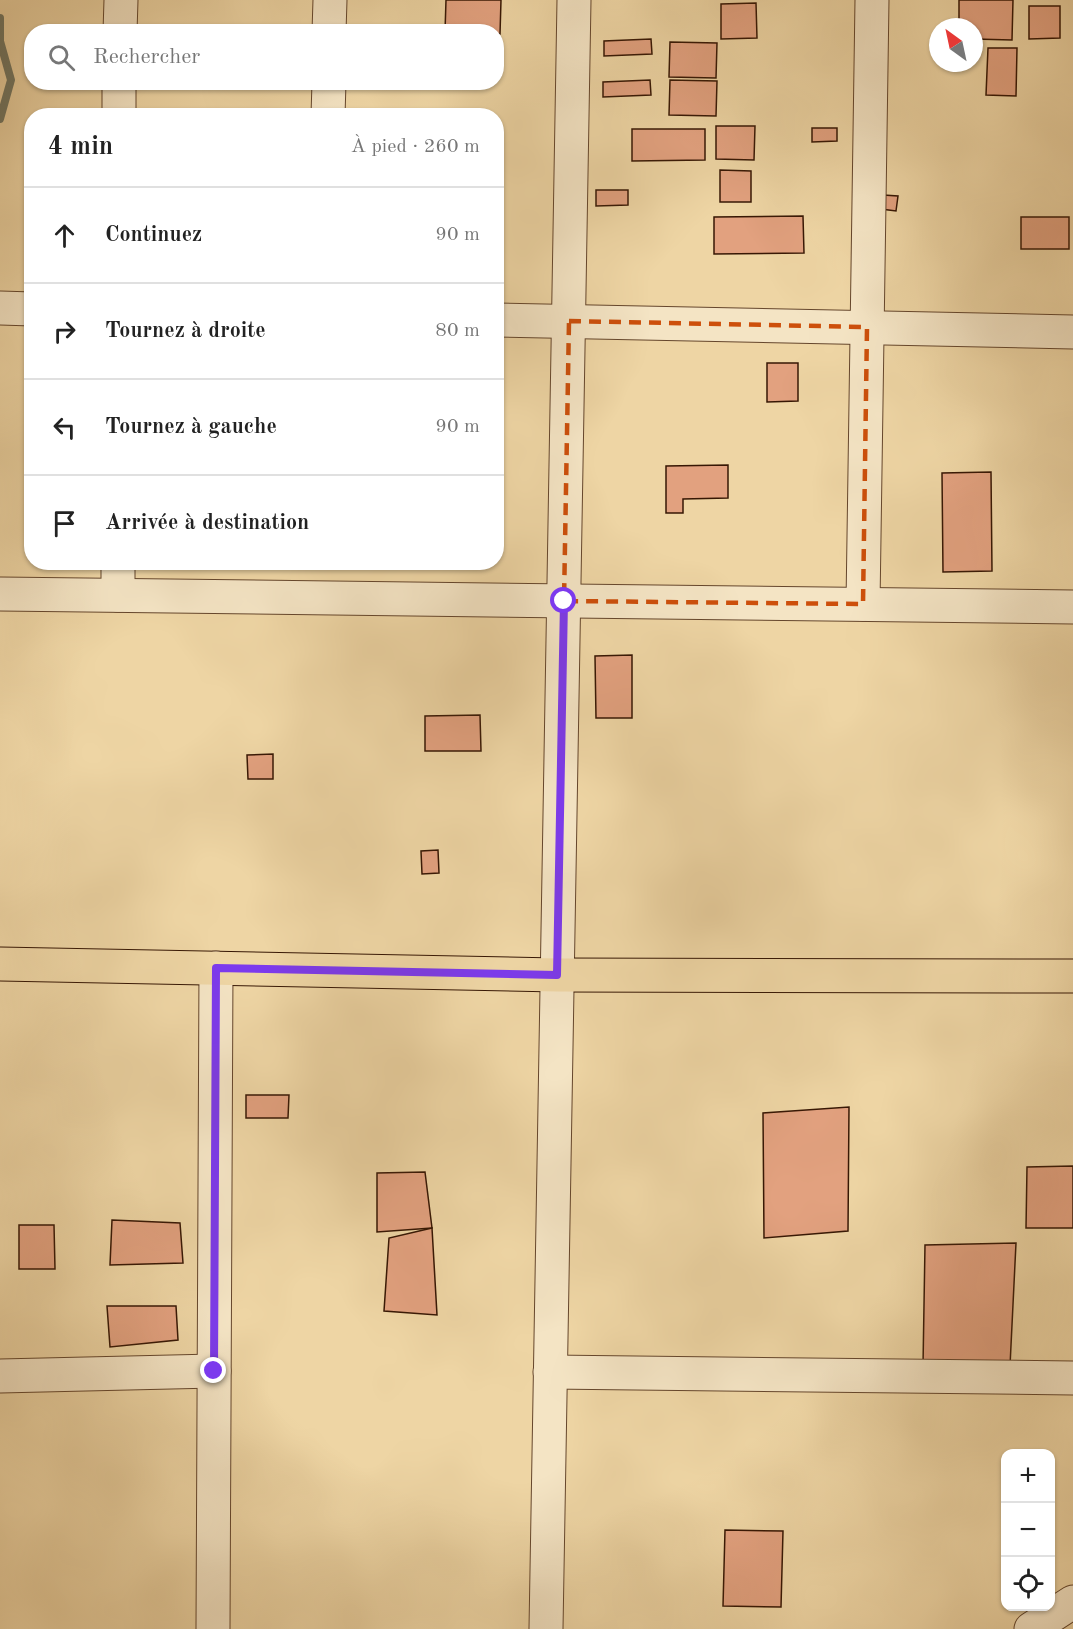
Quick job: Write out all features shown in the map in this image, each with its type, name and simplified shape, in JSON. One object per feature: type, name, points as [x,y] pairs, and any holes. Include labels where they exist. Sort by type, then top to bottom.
[{"type":"main road","points":[[0,964],[557,975],[1073,976]]},
{"type":"street","points":[[120,24],[121,0]]},
{"type":"street","points":[[329,24],[330,0]]},
{"type":"street","points":[[546,1629],[574,0]]},
{"type":"street","points":[[863,604],[872,0]]},
{"type":"street","points":[[119,90],[119,108]]},
{"type":"street","points":[[328,108],[329,90]]},
{"type":"street","points":[[0,308],[24,309]]},
{"type":"street","points":[[504,320],[1073,332]]},
{"type":"street","points":[[118,570],[118,595]]},
{"type":"street","points":[[0,594],[1073,607]]},
{"type":"street","points":[[213,1629],[216,968]]},
{"type":"street","points":[[0,1376],[214,1371]]},
{"type":"street","points":[[550,1372],[1073,1378]]},
{"type":"street","points":[[1031,1629],[1073,1602]]},
{"type":"highlighted area","points":[[569,321],[867,327],[863,604],[564,601]]},
{"type":"building","points":[[446,0],[501,0],[500,24],[445,24]]},
{"type":"building","points":[[959,0],[1013,0],[1012,40],[983,39],[983,18],[959,18]]},
{"type":"building","points":[[756,3],[757,38],[721,39],[721,4]]},
{"type":"building","points":[[1029,6],[1060,6],[1060,38],[1029,39]]},
{"type":"building","points":[[651,39],[652,54],[604,56],[604,41]]},
{"type":"building","points":[[670,42],[717,43],[716,78],[669,77]]},
{"type":"building","points":[[988,48],[1017,48],[1016,96],[986,95]]},
{"type":"building","points":[[650,80],[651,95],[603,97],[603,82]]},
{"type":"building","points":[[670,80],[717,81],[716,116],[669,115]]},
{"type":"building","points":[[716,126],[755,126],[754,160],[716,159]]},
{"type":"building","points":[[812,128],[837,128],[837,141],[812,142]]},
{"type":"building","points":[[632,129],[705,129],[705,160],[632,161]]},
{"type":"building","points":[[720,170],[751,171],[751,202],[720,202]]},
{"type":"building","points":[[596,190],[628,190],[628,205],[596,206]]},
{"type":"building","points":[[883,195],[898,196],[896,211],[881,209]]},
{"type":"building","points":[[803,216],[804,253],[714,254],[714,217]]},
{"type":"building","points":[[1021,217],[1069,217],[1069,249],[1021,249]]},
{"type":"building","points":[[767,363],[798,363],[798,401],[767,402]]},
{"type":"building","points":[[728,465],[728,498],[683,499],[683,513],[666,513],[666,466]]},
{"type":"building","points":[[991,472],[992,571],[943,572],[942,473]]},
{"type":"building","points":[[632,655],[632,718],[596,718],[595,656]]},
{"type":"building","points":[[480,715],[481,751],[425,751],[425,716]]},
{"type":"building","points":[[273,754],[273,779],[248,779],[247,755]]},
{"type":"building","points":[[438,850],[439,873],[422,874],[421,851]]},
{"type":"building","points":[[246,1095],[289,1095],[288,1118],[246,1118]]},
{"type":"building","points":[[849,1107],[848,1231],[764,1238],[763,1113]]},
{"type":"building","points":[[1073,1166],[1073,1228],[1026,1228],[1027,1167]]},
{"type":"building","points":[[425,1172],[432,1228],[377,1232],[377,1173]]},
{"type":"building","points":[[112,1220],[180,1223],[183,1263],[110,1265]]},
{"type":"building","points":[[19,1225],[54,1225],[55,1269],[19,1269]]},
{"type":"building","points":[[432,1228],[437,1315],[384,1311],[389,1238]]},
{"type":"building","points":[[1016,1243],[1010,1366],[923,1366],[925,1245]]},
{"type":"building","points":[[107,1306],[176,1306],[178,1340],[110,1347]]},
{"type":"building","points":[[725,1530],[783,1531],[781,1607],[723,1606]]},
{"type":"waterway","points":[[0,18],[0,41],[11,80],[0,119]]},
{"type":"route","points":[[214,1371],[216,968],[557,975],[564,601]]}]
